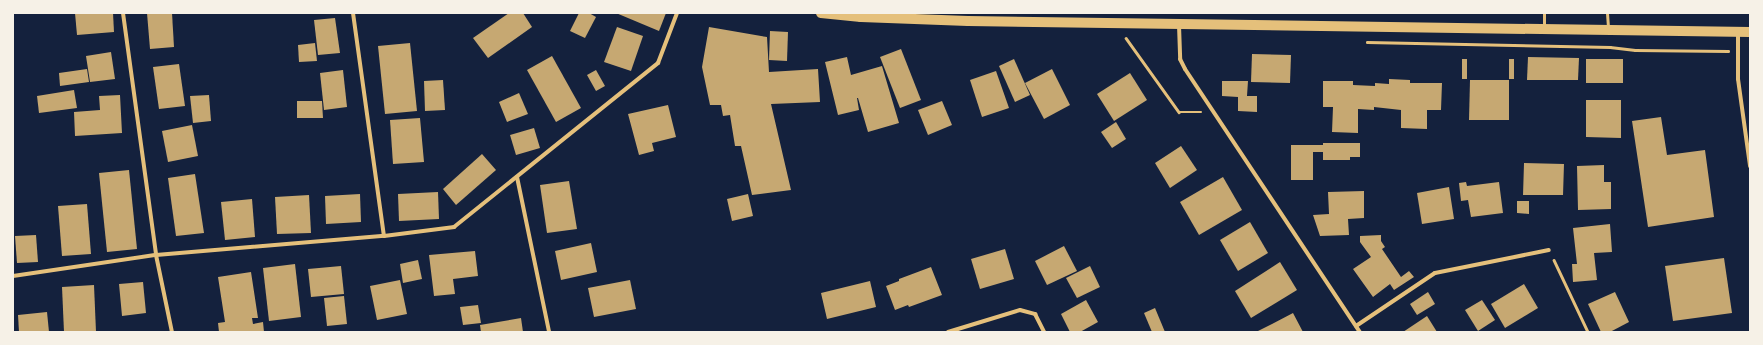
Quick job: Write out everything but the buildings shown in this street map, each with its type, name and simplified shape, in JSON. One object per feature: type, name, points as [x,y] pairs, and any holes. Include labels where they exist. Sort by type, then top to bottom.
[{"type":"main road","points":[[821,13],[861,17],[968,21],[1750,32]]},
{"type":"street","points":[[123,13],[156,255],[172,332]]},
{"type":"street","points":[[353,13],[384,236]]},
{"type":"street","points":[[13,276],[156,255],[384,236],[454,227],[658,63],[677,13]]},
{"type":"street","points":[[1179,24],[1180,59],[1185,69],[1360,332]]},
{"type":"street","points":[[1738,32],[1738,79],[1750,166]]},
{"type":"street","points":[[518,177],[549,332]]},
{"type":"street","points":[[1356,326],[1435,273],[1549,250]]},
{"type":"street","points":[[948,332],[1020,310],[1035,314],[1044,332]]},
{"type":"lane","points":[[1544,13],[1544,29]]},
{"type":"lane","points":[[1607,13],[1608,30]]},
{"type":"path","points":[[1126,38],[1179,112],[1199,113]]},
{"type":"path","points":[[1361,42],[1610,46],[1635,50],[1715,51]]},
{"type":"path","points":[[1549,250],[1588,332]]}]
